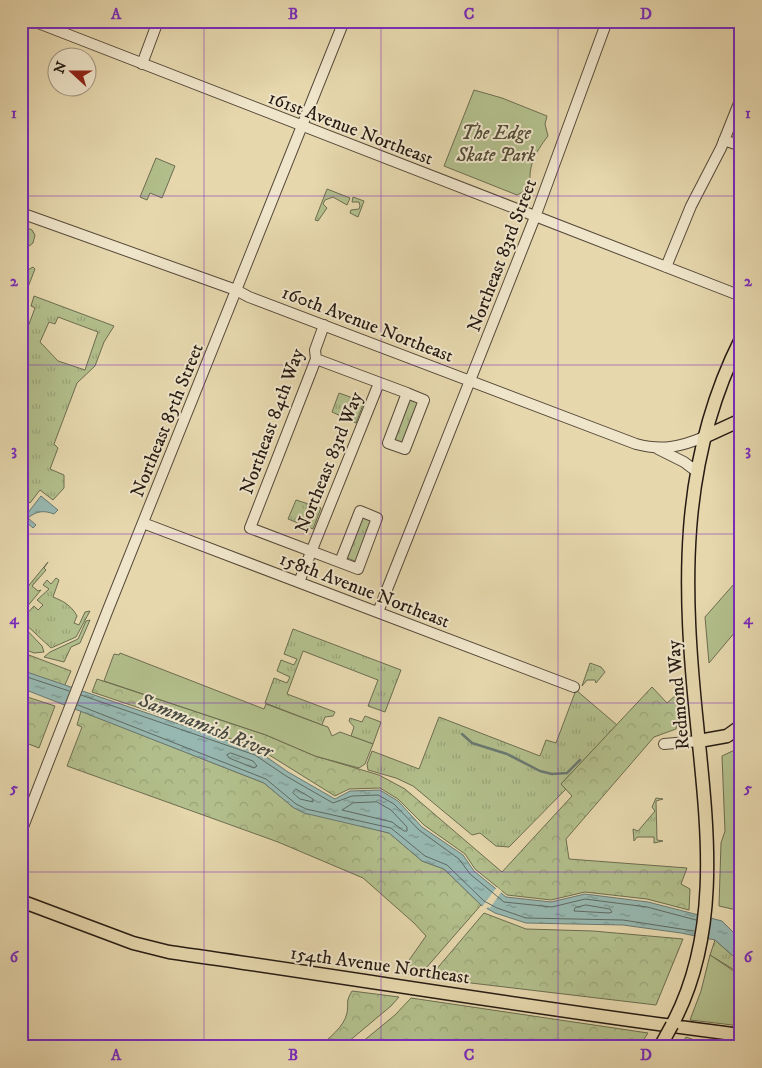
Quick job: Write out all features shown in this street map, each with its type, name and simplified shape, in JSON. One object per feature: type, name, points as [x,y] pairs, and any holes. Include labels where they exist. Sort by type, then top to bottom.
[{"type":"main road","name":"Redmond Way","points":[[660,1047],[683,1004],[695,971],[702,939],[708,866],[690,634],[688,529],[696,471],[704,438],[721,386],[741,339]]},
{"type":"main road","points":[[704,438],[741,420]]},
{"type":"main road","points":[[699,741],[727,736],[741,726]]},
{"type":"main road","name":"154th Avenue Northeast","points":[[21,900],[133,943],[169,952],[422,988],[614,1019],[741,1035]]},
{"type":"main road","points":[[670,1047],[672,1025]]},
{"type":"street","name":"161st Avenue Northeast","points":[[33,21],[741,296]]},
{"type":"street","points":[[142,64],[158,21]]},
{"type":"street","name":"Northeast 85th Street","points":[[21,832],[344,21]]},
{"type":"street","name":"Northeast 83rd Street","points":[[378,612],[535,217],[607,21]]},
{"type":"street","points":[[666,267],[691,206],[724,140],[741,98]]},
{"type":"street","points":[[724,140],[741,146]]},
{"type":"street","name":"160th Avenue Northeast","points":[[21,213],[236,290],[249,297],[629,442],[657,449],[677,447],[704,438]]},
{"type":"street","name":"Northeast 84th Way","points":[[311,551],[250,528],[316,359],[315,350],[324,325]]},
{"type":"street","points":[[316,359],[407,393],[424,400],[405,449],[388,443],[407,393]]},
{"type":"street","name":"Northeast 83rd Way","points":[[299,582],[379,383]]},
{"type":"street","points":[[657,449],[684,462],[696,471]]},
{"type":"street","points":[[311,551],[358,569],[377,518],[360,511],[340,562]]},
{"type":"street","name":"158th Avenue Northeast","points":[[143,523],[574,687]]},
{"type":"street","points":[[664,744],[699,741]]},
{"type":"green space","name":"The Edge Skate Park","points":[[474,90],[502,98],[547,116],[545,124],[548,136],[533,160],[530,173],[531,188],[517,195],[444,166]]},
{"type":"green space","points":[[156,158],[175,166],[162,198],[150,193],[147,200],[140,197]]},
{"type":"green space","points":[[327,189],[350,198],[347,205],[333,197],[325,200],[323,204],[327,208],[318,221],[315,220]]},
{"type":"green space","points":[[353,197],[364,201],[358,217],[350,213],[351,210],[359,209],[360,206],[359,202],[352,202]]},
{"type":"green space","points":[[21,225],[32,230],[35,235],[33,243],[21,252]]},
{"type":"green space","points":[[33,267],[35,269],[28,287],[21,292],[21,274]]},
{"type":"green space","points":[[34,296],[114,326],[104,342],[95,366],[77,383],[54,444],[58,448],[50,469],[64,475],[64,488],[53,500],[40,490],[30,503],[26,500],[21,505],[21,383],[27,378],[21,334],[26,332],[35,308],[31,306]],"holes":[[[58,317],[98,332],[85,370],[58,361],[40,342],[49,322],[55,324]]]},
{"type":"green space","points":[[339,393],[364,402],[356,423],[332,412]]},
{"type":"green space","points":[[408,398],[420,403],[404,443],[392,442]]},
{"type":"green space","points":[[296,500],[321,508],[313,529],[288,519]]},
{"type":"green space","points":[[361,517],[372,518],[357,562],[345,557]]},
{"type":"green space","points":[[48,562],[44,568],[46,570],[32,586],[38,591],[41,590],[21,614],[21,595]]},
{"type":"green space","points":[[741,576],[741,625],[709,663],[705,617]]},
{"type":"green space","points":[[56,578],[59,580],[53,597],[72,609],[77,616],[74,623],[79,625],[85,612],[90,611],[76,637],[51,648],[21,620],[34,606],[38,610],[43,605],[37,600],[49,589],[43,585],[47,580],[51,584]]},
{"type":"green space","points":[[90,620],[80,643],[71,647],[64,662],[44,657],[50,652],[78,639],[86,621]]},
{"type":"green space","points":[[21,624],[42,646],[44,652],[34,653],[21,648]]},
{"type":"green space","points":[[293,629],[401,670],[385,712],[368,706],[378,680],[303,651],[287,694],[335,712],[333,716],[325,717],[322,725],[265,703],[274,678],[287,683],[290,677],[277,671],[281,660],[294,665],[297,659],[284,654]]},
{"type":"green space","points":[[21,652],[71,671],[64,687],[21,670]]},
{"type":"green space","points":[[120,653],[264,709],[266,704],[328,727],[332,736],[340,732],[373,744],[365,764],[359,768],[315,756],[266,735],[104,681],[114,654],[119,655]]},
{"type":"green space","points":[[590,663],[601,667],[605,672],[596,683],[595,680],[587,680],[582,686]]},
{"type":"green space","points":[[97,679],[266,735],[315,756],[379,775],[405,789],[502,872],[572,796],[561,784],[652,687],[667,703],[676,695],[678,717],[676,729],[654,737],[566,839],[569,859],[687,868],[681,884],[690,889],[689,910],[647,899],[585,892],[551,900],[507,895],[475,869],[465,854],[424,825],[398,799],[380,788],[349,789],[335,796],[258,748],[92,692]]},
{"type":"green space","points":[[576,690],[617,725],[561,784],[566,789],[509,847],[496,846],[480,833],[472,835],[413,786],[396,778],[368,770],[367,764],[372,751],[419,769],[439,717],[540,756],[546,740],[556,743]]},
{"type":"green space","points":[[21,695],[55,706],[39,748],[21,741]]},
{"type":"green space","points":[[81,711],[264,783],[294,808],[389,833],[422,861],[444,869],[481,905],[419,976],[400,973],[426,936],[363,878],[278,842],[67,766],[82,727],[77,725]]},
{"type":"green space","points":[[365,716],[381,722],[373,744],[351,736],[354,727],[349,721],[350,718],[362,722]]},
{"type":"green space","points":[[741,747],[741,911],[719,906],[721,843],[725,831],[722,756]]},
{"type":"green space","points":[[656,798],[663,799],[656,801],[657,840],[663,841],[654,843],[654,837],[637,837],[634,841],[633,829],[638,831],[655,811],[652,807]]},
{"type":"green space","points":[[484,913],[526,929],[593,931],[683,939],[656,1005],[429,978]]},
{"type":"green space","points":[[715,940],[741,963],[741,974],[710,955]]},
{"type":"green space","points":[[710,955],[741,976],[741,1026],[690,1020],[701,991]]},
{"type":"green space","points":[[352,991],[399,997],[342,1047],[319,1047],[343,1023]]},
{"type":"green space","points":[[411,998],[648,1033],[639,1047],[356,1047],[395,1015]]},
{"type":"green space","points":[[686,1037],[714,1047],[680,1047]]},
{"type":"water","points":[[41,496],[58,510],[54,514],[40,512],[28,518],[36,525],[33,528],[23,519]]},
{"type":"water","points":[[21,670],[258,751],[288,772],[335,799],[350,791],[380,790],[398,801],[422,827],[463,855],[474,871],[506,897],[551,902],[585,894],[648,902],[722,921],[741,940],[741,963],[715,940],[681,933],[623,925],[526,923],[495,913],[481,905],[444,869],[422,861],[389,833],[304,813],[294,808],[264,783],[21,688]]},
{"type":"pier","points":[[497,887],[502,891],[490,908],[488,907],[485,910],[481,908]]},
{"type":"waterway","points":[[462,734],[472,743],[507,754],[540,771],[552,774],[567,773],[580,760]]},
{"type":"water label","name":"Sammamish River","points":[[206,725]]}]
